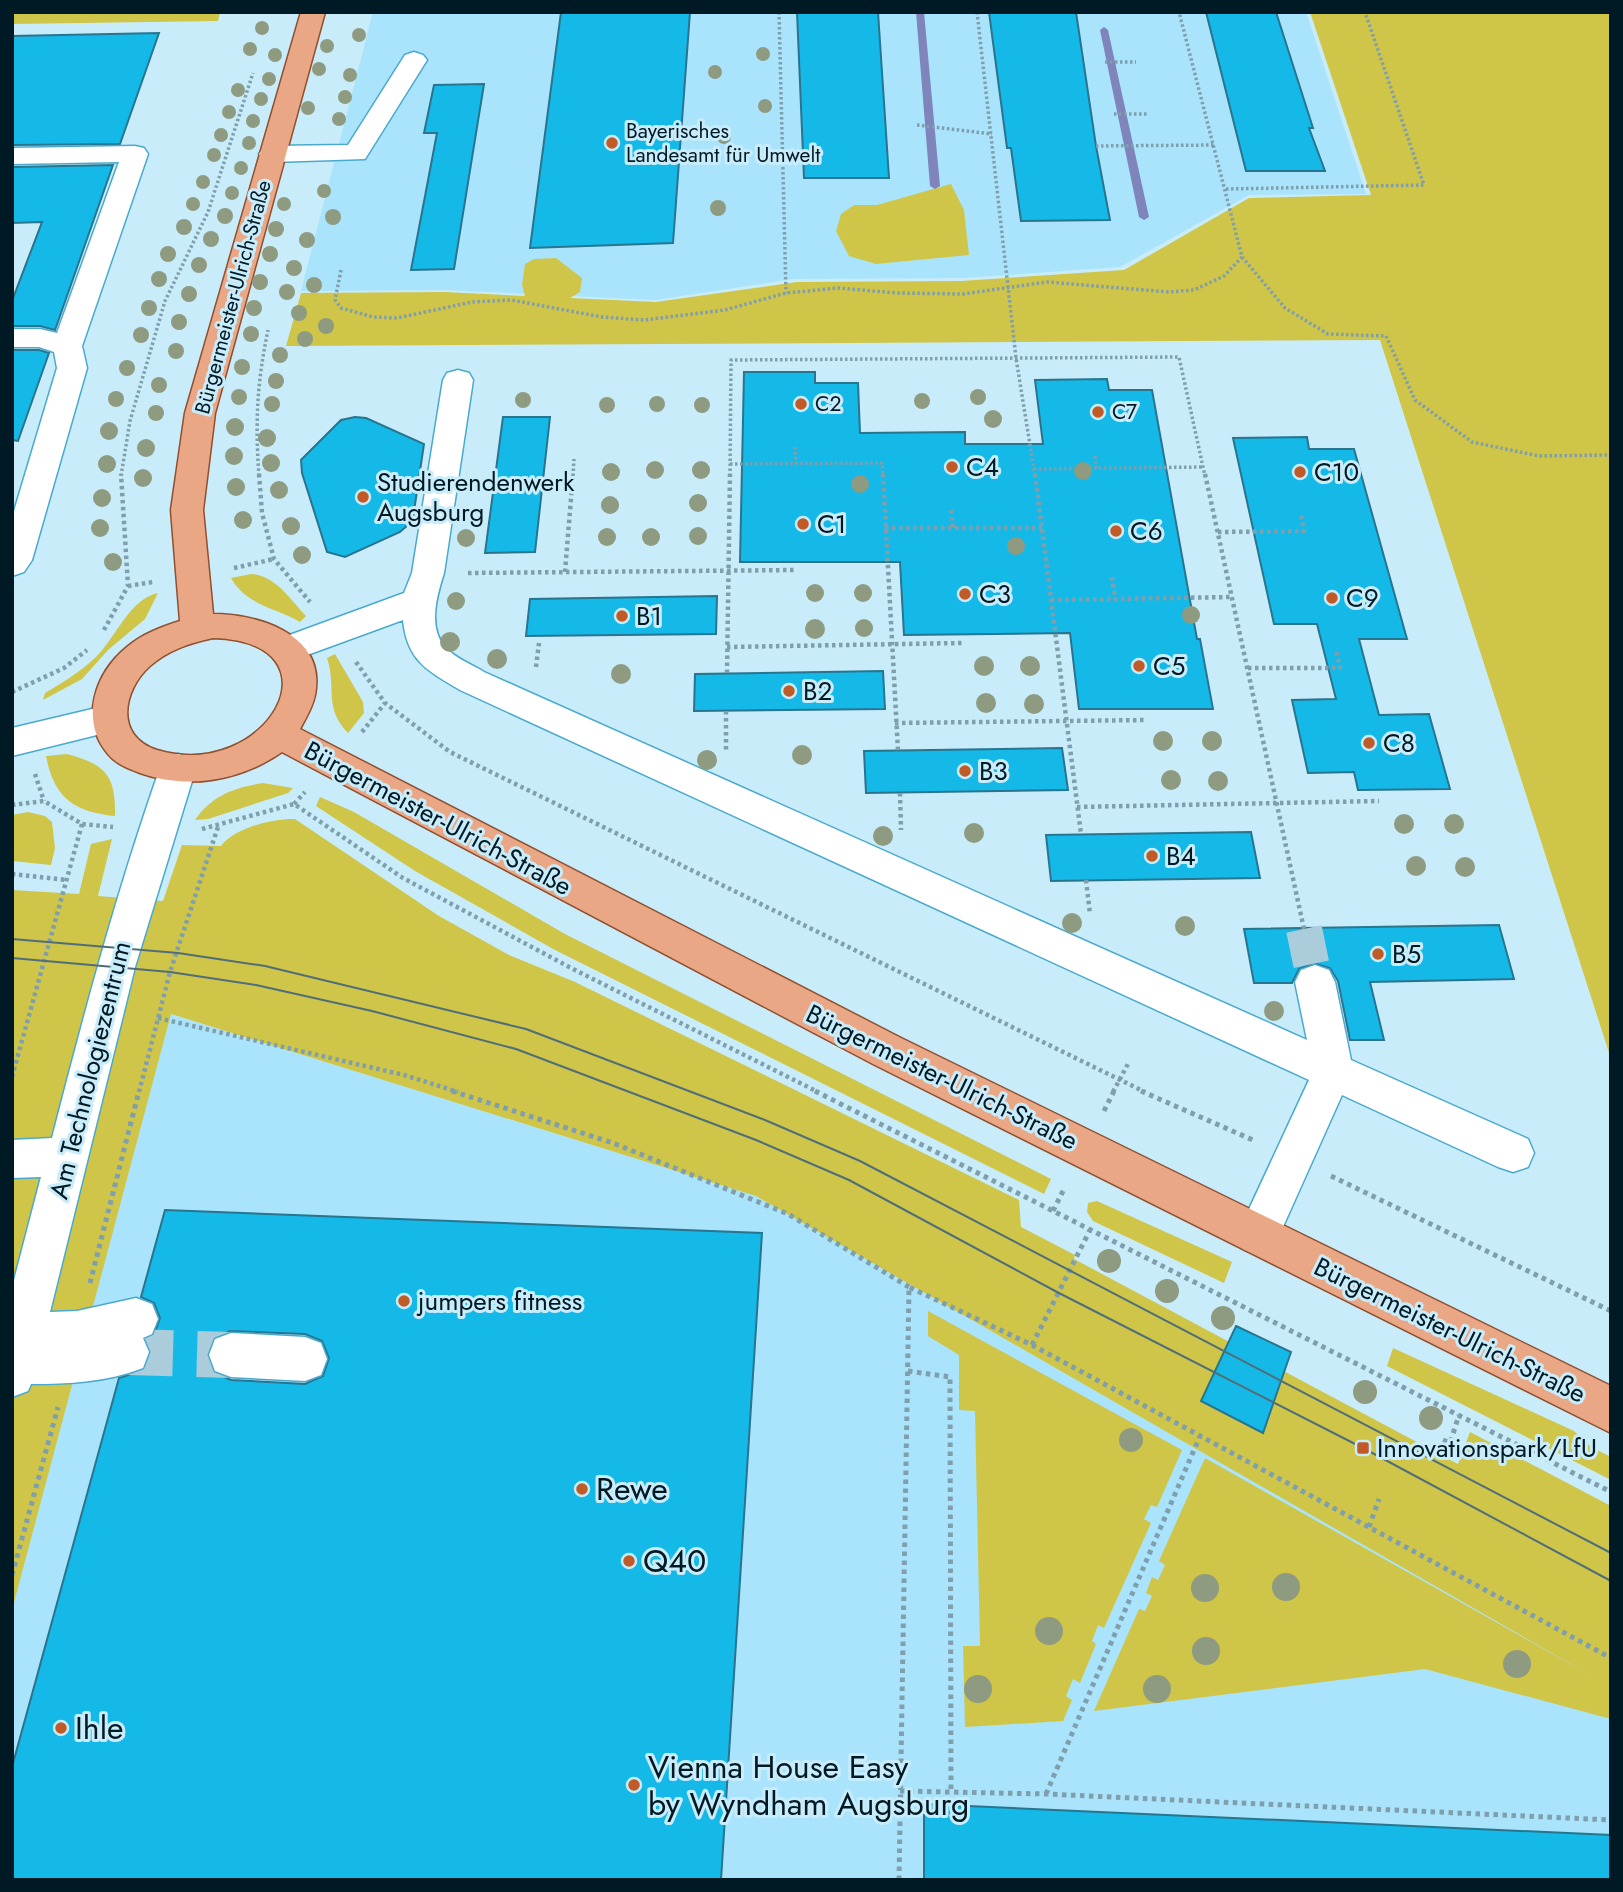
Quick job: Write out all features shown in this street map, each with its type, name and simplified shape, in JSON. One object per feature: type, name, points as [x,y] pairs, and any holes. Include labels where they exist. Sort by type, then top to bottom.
[{"type":"main road","name":"Bürgermeister-Ulrich-Straße","points":[[197,628],[187,510],[200,413],[313,12]]},
{"type":"main road","points":[[239,626],[264,633],[288,649],[299,672],[298,701],[279,734],[233,761],[212,767],[178,768],[149,764],[133,756],[116,739],[109,719],[110,701],[124,671],[146,650],[164,640],[197,628],[239,626]]},
{"type":"main road","name":"Bürgermeister-Ulrich-Straße","points":[[279,734],[887,1051],[1611,1410]]},
{"type":"street","points":[[362,182],[356,153],[414,60]]},
{"type":"street","points":[[272,154],[356,153]]},
{"type":"street","points":[[12,156],[135,154],[67,346],[72,368],[16,560],[12,564]]},
{"type":"street","points":[[12,338],[40,338],[67,346]]},
{"type":"street","points":[[458,380],[423,587],[421,633],[433,657],[472,681],[1513,1153]]},
{"type":"street","points":[[288,649],[334,631],[423,587]]},
{"type":"street","points":[[12,742],[109,719]]},
{"type":"street","name":"Am Technologiezentrum","points":[[17,1357],[116,967],[178,768]]},
{"type":"street","points":[[1258,1235],[1333,1071],[1315,982]]},
{"type":"street","points":[[12,1159],[68,1157]]},
{"type":"street","points":[[17,1357],[131,1335]]},
{"type":"street","points":[[231,1355],[305,1359]]},
{"type":"path","points":[[779,12],[786,293]]},
{"type":"path","points":[[977,12],[993,134],[1016,358],[1042,528],[1081,834]]},
{"type":"path","points":[[1179,12],[1242,257],[1285,308],[1328,334],[1386,336],[1415,400],[1472,442],[1539,456],[1611,455]]},
{"type":"path","points":[[1226,189],[1424,185],[1365,12]]},
{"type":"path","points":[[1105,62],[1136,62]]},
{"type":"path","points":[[98,638],[110,622],[128,586],[121,477],[130,421],[166,301],[208,212],[256,65]]},
{"type":"path","points":[[1114,114],[1147,114]]},
{"type":"path","points":[[917,125],[993,134]]},
{"type":"path","points":[[1096,146],[1215,145]]},
{"type":"path","points":[[341,270],[335,299],[341,308],[373,317],[397,318],[472,302],[511,300],[602,317],[644,320],[725,310],[786,293],[838,288],[897,293],[963,294],[1047,282],[1169,292],[1194,290],[1224,276],[1242,257]]},
{"type":"path","points":[[269,324],[259,374],[255,424],[262,513],[274,559],[334,631],[385,704],[450,752],[1119,1081],[1293,1158],[1611,1311]]},
{"type":"path","points":[[727,673],[731,360],[1179,357],[1304,929]]},
{"type":"path","points":[[796,447],[796,464]]},
{"type":"path","points":[[1095,456],[1097,469]]},
{"type":"path","points":[[565,572],[574,459]]},
{"type":"path","points":[[730,464],[882,463],[898,751]]},
{"type":"path","points":[[1034,470],[1204,467]]},
{"type":"path","points":[[951,510],[953,528]]},
{"type":"path","points":[[1218,532],[1304,531],[1301,516]]},
{"type":"path","points":[[885,528],[1042,528]]},
{"type":"path","points":[[423,587],[565,572],[796,570]]},
{"type":"path","points":[[1112,578],[1115,598]]},
{"type":"path","points":[[1051,600],[1231,597]]},
{"type":"path","points":[[727,647],[962,643]]},
{"type":"path","points":[[12,692],[64,668],[92,646]]},
{"type":"path","points":[[1248,668],[1340,668],[1336,650]]},
{"type":"path","points":[[895,723],[1147,720]]},
{"type":"path","points":[[1077,807],[1379,800]]},
{"type":"path","points":[[12,805],[44,801],[82,824],[156,832],[218,827],[294,804],[403,878],[571,968],[1611,1492]]},
{"type":"path","points":[[12,1077],[82,824]]},
{"type":"path","points":[[12,1575],[170,972],[218,827]]},
{"type":"path","points":[[12,874],[67,880]]},
{"type":"path","points":[[158,1018],[404,1075],[613,1143],[788,1214],[909,1287],[1032,1345],[1611,1658]]},
{"type":"path","points":[[1032,1345],[1090,1230]]},
{"type":"path","points":[[899,1880],[909,1287]]},
{"type":"path","points":[[908,1371],[950,1377],[951,1791]]},
{"type":"path","points":[[1443,1440],[1450,1443],[1459,1415]]},
{"type":"path","points":[[1046,1794],[1200,1436]]},
{"type":"path","points":[[1368,1527],[1379,1499]]},
{"type":"path","points":[[900,1791],[1046,1794],[1611,1820]]},
{"type":"shaded area","points":[[12,12],[220,12],[218,21],[12,24]]},
{"type":"shaded area","points":[[373,12],[1306,12],[1366,194],[1249,195],[1120,267],[963,278],[794,279],[655,300],[446,290],[301,291]]},
{"type":"shaded area","points":[[1310,12],[1611,12],[1611,1059],[1380,340],[286,346],[301,293],[445,292],[525,296],[522,285],[525,264],[534,259],[556,258],[582,278],[580,292],[570,298],[656,302],[797,282],[961,281],[1124,270],[1249,198],[1371,195]]},
{"type":"shaded area","points":[[951,184],[964,210],[969,255],[876,264],[849,256],[836,231],[841,214],[854,205],[877,205]]},
{"type":"shaded area","points":[[260,575],[275,583],[306,616],[300,622],[262,605],[245,595],[231,578]]},
{"type":"shaded area","points":[[158,593],[145,619],[108,650],[82,679],[43,700],[45,693],[77,673],[103,650],[139,603]]},
{"type":"shaded area","points":[[335,654],[363,702],[364,713],[348,733],[340,724],[333,706],[327,658]]},
{"type":"shaded area","points":[[67,754],[91,762],[106,773],[113,790],[115,816],[77,806],[68,800],[54,783],[46,756]]},
{"type":"shaded area","points":[[263,783],[293,788],[288,793],[208,819],[195,820],[208,805],[224,794]]},
{"type":"shaded area","points":[[320,797],[354,812],[565,934],[1051,1179],[1044,1194],[555,950],[415,871],[316,806]]},
{"type":"shaded area","points":[[28,812],[45,816],[52,822],[55,848],[51,865],[12,861],[12,815]]},
{"type":"shaded area","points":[[295,819],[439,916],[509,955],[575,982],[1019,1200],[1021,1227],[1075,1255],[1074,1259],[1458,1464],[1470,1432],[1611,1506],[1611,1719],[1425,1669],[1094,1711],[1139,1609],[1145,1611],[1152,1596],[1146,1593],[1152,1577],[1158,1580],[1165,1565],[1159,1561],[1205,1458],[1595,1678],[756,1196],[171,1014],[12,1610],[12,890],[79,894],[91,844],[112,839],[98,896],[163,901],[182,845],[221,846],[235,834],[255,825]]},
{"type":"shaded area","points":[[170,1014],[756,1196],[1611,1687],[1611,1880],[12,1880],[12,1610]]},
{"type":"shaded area","points":[[1097,1201],[1232,1262],[1224,1283],[1093,1221],[1087,1212],[1088,1203]]},
{"type":"shaded area","points":[[928,1311],[1182,1450],[1157,1507],[1151,1505],[1144,1519],[1151,1523],[1104,1628],[1098,1625],[1092,1641],[1096,1644],[1080,1683],[1073,1679],[1066,1696],[1072,1700],[1063,1721],[965,1727],[963,1646],[980,1646],[975,1411],[959,1410],[959,1355],[928,1336]]},
{"type":"shaded area","points":[[1393,1348],[1574,1431],[1591,1447],[1611,1457],[1611,1480],[1387,1366]]},
{"type":"building","name":"Bayerisches Landesamt für Umwelt","points":[[561,12],[690,12],[673,243],[530,248]]},
{"type":"building","name":"Bayerisches Landesamt für Umwelt","points":[[797,12],[878,12],[889,178],[804,178]]},
{"type":"building","points":[[989,12],[1076,12],[1110,220],[1021,221],[1011,148],[1007,148]]},
{"type":"building","points":[[1206,12],[1276,12],[1313,128],[1309,128],[1325,171],[1246,171]]},
{"type":"building","points":[[159,33],[120,144],[12,145],[12,36]]},
{"type":"building","points":[[484,84],[454,269],[411,270],[437,133],[424,133],[434,85]]},
{"type":"building","points":[[113,165],[55,330],[40,326],[12,326],[12,301],[42,222],[12,223],[12,167]]},
{"type":"building","points":[[12,350],[39,350],[49,353],[18,441],[12,440]]},
{"type":"building","points":[[744,372],[815,372],[815,383],[858,383],[860,433],[965,432],[965,444],[1043,444],[1035,380],[1107,379],[1109,390],[1152,390],[1197,639],[1200,639],[1213,709],[1079,709],[1070,633],[904,635],[900,562],[740,562]]},
{"type":"building","points":[[503,417],[550,417],[535,552],[485,553]]},
{"type":"building","name":"Studierendenwerk Augsburg","points":[[366,418],[424,444],[413,518],[409,524],[400,532],[345,557],[327,552],[302,473],[301,460],[341,420]]},
{"type":"building","points":[[1307,437],[1309,449],[1354,449],[1407,639],[1359,639],[1379,715],[1429,714],[1450,789],[1358,790],[1354,772],[1308,773],[1292,700],[1336,699],[1317,624],[1274,624],[1233,438]]},
{"type":"building","name":"B1","points":[[717,596],[716,634],[526,636],[530,599]]},
{"type":"building","name":"B2","points":[[883,671],[885,709],[694,711],[695,674]]},
{"type":"building","name":"B3","points":[[1062,748],[1068,790],[866,793],[864,751]]},
{"type":"building","name":"B4","points":[[1251,832],[1260,878],[1051,881],[1046,835]]},
{"type":"building","name":"B5","points":[[1499,925],[1514,979],[1370,982],[1384,1040],[1350,1040],[1338,981],[1330,968],[1314,963],[1299,969],[1292,983],[1254,983],[1244,929]]},
{"type":"building","name":"Q40","points":[[165,1210],[762,1233],[721,1880],[12,1880],[12,1767],[119,1378],[144,1370],[151,1353],[146,1339],[154,1335],[160,1318],[154,1303],[141,1297]],"holes":[[[230,1331],[305,1334],[322,1341],[329,1358],[323,1376],[305,1384],[231,1380],[214,1373],[207,1354],[213,1338]]]},
{"type":"building","points":[[1236,1326],[1291,1352],[1263,1433],[1201,1401]]},
{"type":"building","points":[[924,1804],[1611,1835],[1611,1880],[924,1880]]},
{"type":"waterway","points":[[920,12],[935,186]]},
{"type":"waterway","points":[[1104,30],[1144,217]]},
{"type":"tunnel","points":[[1304,929],[1315,982]]},
{"type":"tunnel","points":[[127,1352],[231,1355]]},
{"type":"tram line","points":[[12,939],[178,953],[265,966],[526,1029],[765,1120],[860,1161],[1611,1553]]},
{"type":"tram line","points":[[12,958],[170,972],[256,985],[372,1011],[516,1049],[756,1140],[849,1180],[1057,1292],[1363,1448],[1611,1581]]},
{"type":"place","name":"Bayerisches Landesamt für Umwelt","points":[[612,143]]},
{"type":"place","name":"C2","points":[[801,404]]},
{"type":"place","name":"C7","points":[[1098,412]]},
{"type":"place","name":"C4","points":[[952,467]]},
{"type":"place","name":"C10","points":[[1300,472]]},
{"type":"place","name":"Studierendenwerk Augsburg","points":[[363,497]]},
{"type":"place","name":"C1","points":[[803,524]]},
{"type":"place","name":"C6","points":[[1116,531]]},
{"type":"place","name":"C3","points":[[965,594]]},
{"type":"place","name":"C9","points":[[1332,598]]},
{"type":"place","name":"B1","points":[[622,616]]},
{"type":"place","name":"C5","points":[[1139,666]]},
{"type":"place","name":"B2","points":[[789,691]]},
{"type":"place","name":"C8","points":[[1369,743]]},
{"type":"place","name":"B3","points":[[965,771]]},
{"type":"place","name":"B4","points":[[1152,856]]},
{"type":"place","name":"B5","points":[[1378,954]]},
{"type":"place","name":"jumpers fitness","points":[[404,1301]]},
{"type":"place","name":"Innovationspark/LfU","points":[[1363,1448]]},
{"type":"place","name":"Rewe","points":[[582,1489]]},
{"type":"place","name":"Q40","points":[[629,1561]]},
{"type":"place","name":"Ihle","points":[[61,1728]]},
{"type":"place","name":"Vienna House Easy by Wyndham Augsburg","points":[[634,1785]]}]
